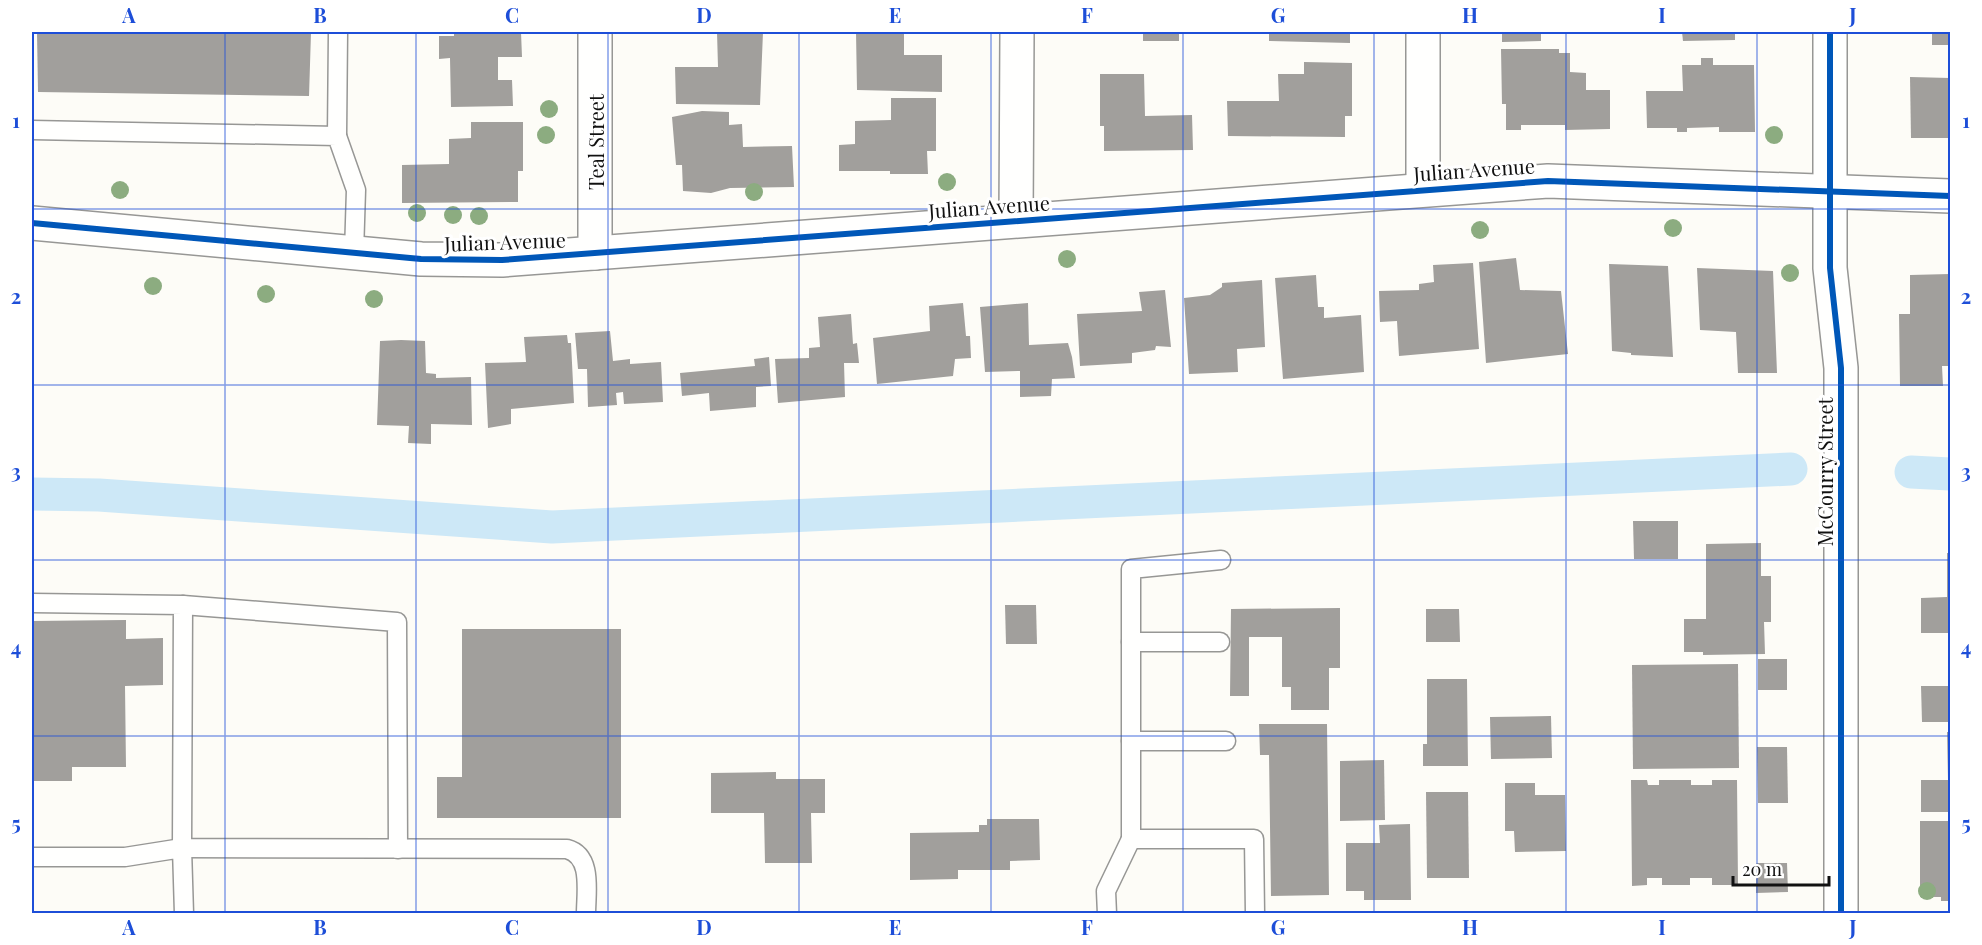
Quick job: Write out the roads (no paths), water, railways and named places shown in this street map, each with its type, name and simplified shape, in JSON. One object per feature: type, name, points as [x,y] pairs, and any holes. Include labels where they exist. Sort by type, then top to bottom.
[{"type":"street","name":"Teal Street","points":[[595,253],[596,32]]},
{"type":"street","points":[[1016,220],[1017,32]]},
{"type":"street","points":[[1423,32],[1423,189]]},
{"type":"street","name":"McCourry Street","points":[[1830,32],[1830,268],[1841,368],[1841,914]]},
{"type":"street","name":"Julian Avenue","points":[[32,223],[421,260],[490,260],[1548,181],[1950,196]]},
{"type":"lane","points":[[338,32],[337,136],[356,190],[354,253]]},
{"type":"lane","points":[[32,130],[337,136]]},
{"type":"lane","points":[[1107,914],[1107,891],[1131,839],[1131,569],[1221,560]]},
{"type":"lane","points":[[32,603],[183,605],[397,622],[398,849]]},
{"type":"lane","points":[[183,605],[184,914]]},
{"type":"lane","points":[[1131,642],[1220,642]]},
{"type":"lane","points":[[1131,741],[1226,741]]},
{"type":"lane","points":[[1131,839],[1254,839],[1255,914]]},
{"type":"lane","points":[[32,856],[125,857],[182,848],[567,849],[577,852],[584,861],[586,914]]},
{"type":"waterway","points":[[32,494],[99,495],[552,527],[1791,469]]},
{"type":"waterway","points":[[1911,472],[1950,474]]}]
